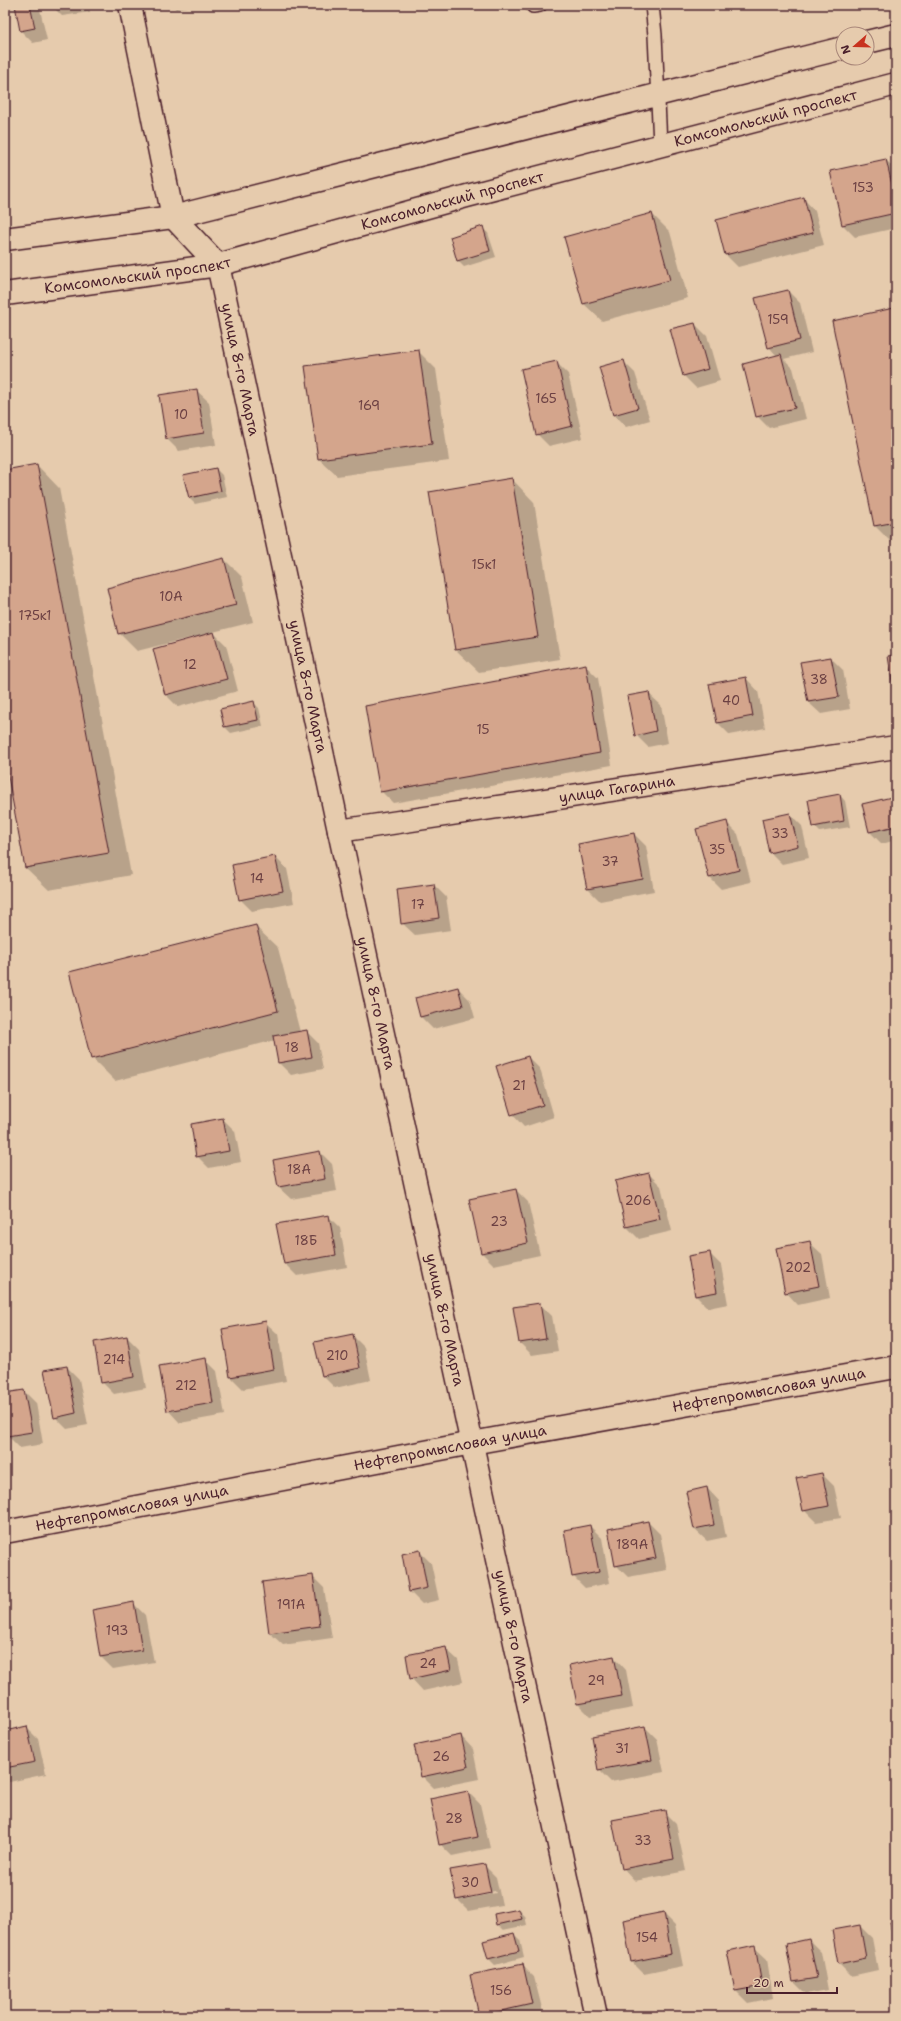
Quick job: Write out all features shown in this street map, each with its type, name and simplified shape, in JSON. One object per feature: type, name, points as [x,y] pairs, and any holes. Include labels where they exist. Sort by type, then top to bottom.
[{"type":"street","points":[[130,5],[173,217],[218,265]]},
{"type":"street","points":[[875,40],[896,35]]},
{"type":"street","points":[[5,239],[173,217],[835,50]]},
{"type":"street","name":"Комсомольский проспект","points":[[5,294],[218,265],[467,196],[896,84]]},
{"type":"street","name":"улица 8-го Марта","points":[[218,265],[596,2016]]},
{"type":"street","name":"улица Гагарина","points":[[339,831],[896,747]]},
{"type":"street","name":"Нефтепромысловая улица","points":[[5,1532],[472,1443],[896,1367]]},
{"type":"lane","points":[[652,5],[656,35],[660,145]]},
{"type":"building","points":[[15,5],[30,5],[35,28],[20,31]]},
{"type":"building","points":[[886,159],[896,202],[896,213],[842,225],[830,171]]},
{"type":"building","points":[[804,197],[813,233],[725,255],[716,220]]},
{"type":"building","points":[[652,213],[670,280],[583,304],[564,237]]},
{"type":"building","points":[[483,226],[490,251],[457,261],[450,237]]},
{"type":"building","points":[[788,290],[800,340],[768,348],[755,298]]},
{"type":"building","points":[[894,308],[896,319],[896,522],[874,526],[832,321]]},
{"type":"building","points":[[695,323],[708,369],[683,376],[670,329]]},
{"type":"building","points":[[419,350],[432,444],[318,459],[305,366]]},
{"type":"building","points":[[781,354],[795,408],[756,417],[743,364]]},
{"type":"building","points":[[624,360],[638,408],[613,415],[599,367]]},
{"type":"building","points":[[557,361],[572,426],[536,435],[521,369]]},
{"type":"building","points":[[197,389],[204,433],[166,439],[159,395]]},
{"type":"building","points":[[37,464],[109,853],[25,868],[5,760],[5,470]]},
{"type":"building","points":[[216,468],[221,491],[189,498],[183,475]]},
{"type":"building","points":[[512,478],[538,637],[455,650],[429,492]]},
{"type":"building","points":[[224,558],[236,605],[118,634],[107,588]]},
{"type":"building","points":[[214,632],[227,679],[165,695],[153,649]]},
{"type":"building","points":[[896,654],[896,693],[894,694],[888,656]]},
{"type":"building","points":[[831,657],[839,697],[808,702],[800,662]]},
{"type":"building","points":[[586,664],[600,753],[380,792],[365,706]]},
{"type":"building","points":[[746,677],[753,716],[717,723],[709,684]]},
{"type":"building","points":[[649,692],[656,731],[635,736],[627,696]]},
{"type":"building","points":[[254,701],[258,720],[224,727],[220,709]]},
{"type":"building","points":[[840,794],[844,821],[813,827],[808,800]]},
{"type":"building","points":[[896,796],[896,826],[869,832],[862,804]]},
{"type":"building","points":[[790,813],[798,846],[769,853],[762,819]]},
{"type":"building","points":[[727,821],[739,870],[709,878],[696,829]]},
{"type":"building","points":[[634,833],[643,879],[587,889],[578,844]]},
{"type":"building","points":[[275,856],[283,891],[239,900],[232,865]]},
{"type":"building","points":[[434,884],[439,918],[401,924],[397,889]]},
{"type":"building","points":[[256,925],[278,1011],[91,1059],[69,972]]},
{"type":"building","points":[[458,987],[463,1006],[420,1017],[415,998]]},
{"type":"building","points":[[307,1030],[312,1057],[278,1063],[273,1036]]},
{"type":"building","points":[[528,1056],[543,1105],[511,1115],[496,1066]]},
{"type":"building","points":[[223,1118],[229,1151],[196,1157],[191,1124]]},
{"type":"building","points":[[320,1151],[325,1179],[278,1187],[273,1160]]},
{"type":"building","points":[[649,1173],[660,1219],[626,1227],[615,1181]]},
{"type":"building","points":[[516,1189],[528,1243],[481,1253],[469,1199]]},
{"type":"building","points":[[329,1215],[336,1255],[284,1264],[276,1224]]},
{"type":"building","points":[[810,1241],[819,1286],[785,1293],[776,1248]]},
{"type":"building","points":[[710,1252],[717,1292],[695,1296],[688,1256]]},
{"type":"building","points":[[540,1303],[546,1339],[519,1343],[513,1307]]},
{"type":"building","points":[[266,1321],[274,1369],[230,1377],[222,1329]]},
{"type":"building","points":[[353,1334],[360,1368],[322,1376],[314,1342]]},
{"type":"building","points":[[127,1336],[134,1377],[101,1383],[94,1342]]},
{"type":"building","points":[[206,1358],[213,1403],[167,1411],[159,1366]]},
{"type":"building","points":[[67,1366],[76,1413],[54,1418],[44,1370]]},
{"type":"building","points":[[24,1390],[32,1432],[7,1436],[5,1424],[5,1393]]},
{"type":"building","points":[[822,1473],[829,1506],[803,1511],[796,1478]]},
{"type":"building","points":[[707,1487],[714,1525],[694,1529],[686,1492]]},
{"type":"building","points":[[648,1521],[656,1558],[615,1566],[608,1529]]},
{"type":"building","points":[[590,1525],[599,1572],[572,1577],[564,1530]]},
{"type":"building","points":[[420,1550],[427,1588],[409,1592],[402,1554]]},
{"type":"building","points":[[313,1575],[320,1626],[269,1633],[262,1582]]},
{"type":"building","points":[[134,1602],[142,1650],[100,1657],[92,1610]]},
{"type":"building","points":[[446,1647],[451,1670],[410,1679],[406,1655]]},
{"type":"building","points":[[614,1656],[622,1696],[577,1704],[569,1665]]},
{"type":"building","points":[[27,1726],[35,1762],[5,1768],[5,1731]]},
{"type":"building","points":[[645,1726],[652,1760],[598,1770],[592,1736]]},
{"type":"building","points":[[461,1735],[468,1767],[421,1777],[414,1745]]},
{"type":"building","points":[[468,1791],[478,1837],[439,1845],[430,1799]]},
{"type":"building","points":[[665,1810],[674,1859],[622,1869],[612,1820]]},
{"type":"building","points":[[485,1864],[491,1893],[456,1900],[450,1870]]},
{"type":"building","points":[[519,1909],[522,1919],[496,1925],[494,1914]]},
{"type":"building","points":[[664,1912],[671,1954],[631,1962],[623,1920]]},
{"type":"building","points":[[896,1922],[896,1953],[890,1923]]},
{"type":"building","points":[[860,1925],[866,1958],[838,1964],[832,1930]]},
{"type":"building","points":[[514,1933],[519,1951],[488,1959],[483,1941]]},
{"type":"building","points":[[809,1939],[817,1978],[793,1982],[786,1944]]},
{"type":"building","points":[[755,1945],[762,1986],[735,1991],[727,1951]]},
{"type":"building","points":[[523,1964],[532,2004],[479,2016],[470,1975]]}]
